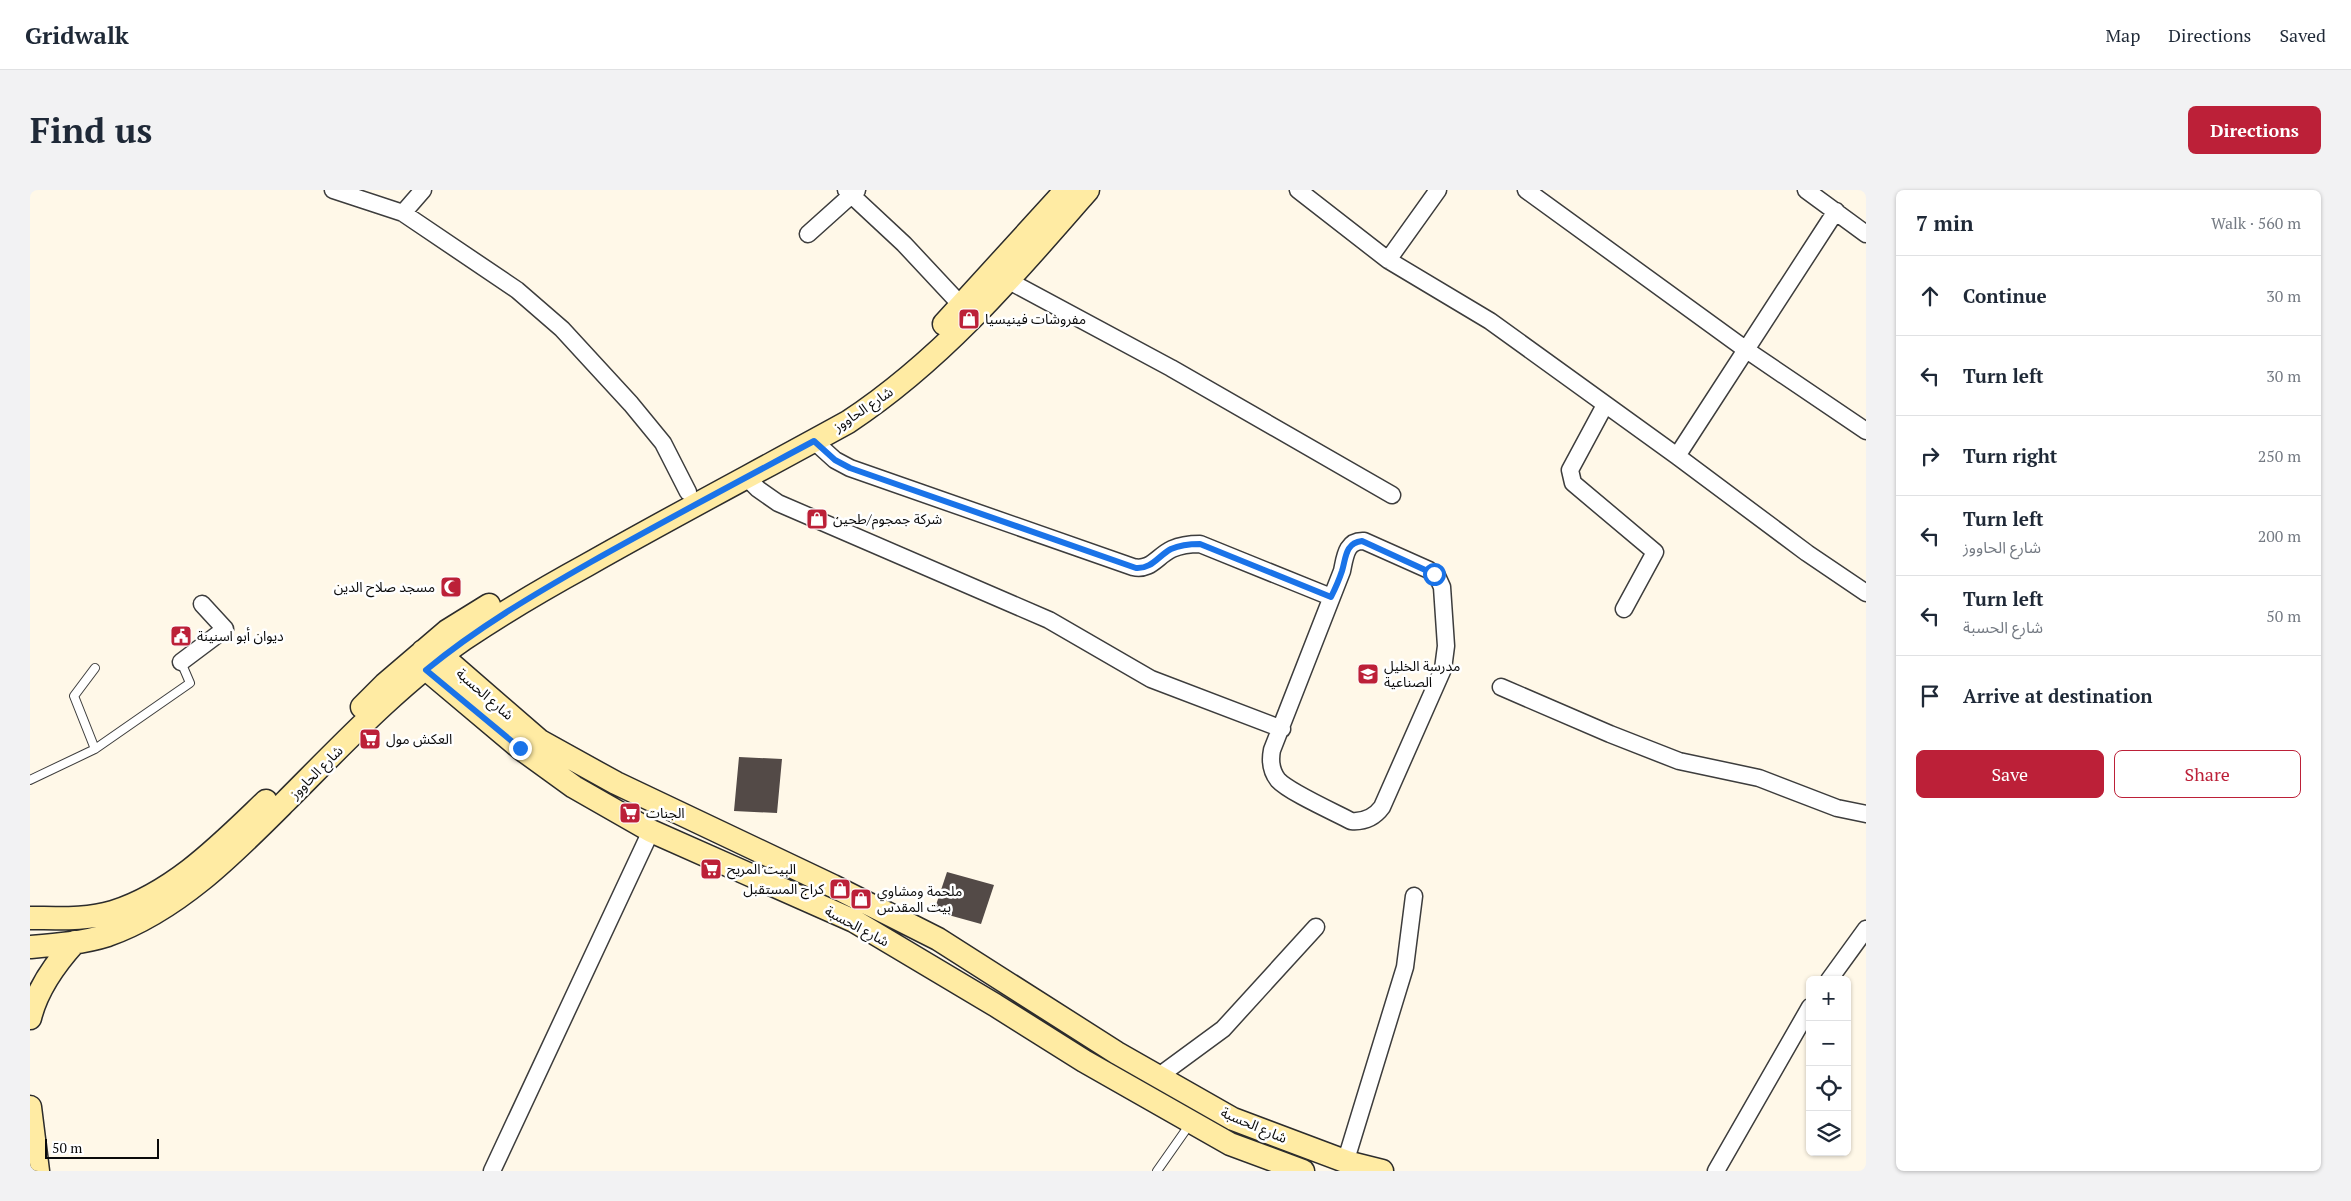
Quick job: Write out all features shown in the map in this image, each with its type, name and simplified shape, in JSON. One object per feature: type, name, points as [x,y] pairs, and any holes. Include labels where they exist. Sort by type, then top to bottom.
[{"type":"main road","name":"شارع الحاووز","points":[[30,946],[75,942],[106,936],[133,925],[196,885],[244,844],[430,659],[446,631],[500,598],[688,492],[840,411],[877,386],[917,353],[1066,190]]},
{"type":"main road","name":"شارع الحاووز","points":[[30,919],[74,918],[112,912],[143,900],[173,882],[211,853],[385,684],[462,640],[516,605],[814,441],[880,401],[916,370],[1009,281],[1088,190]]},
{"type":"main road","name":"شارع الحسبة","points":[[430,659],[520,748],[566,782],[651,831],[854,921],[995,1005],[1084,1061],[1230,1144],[1303,1171]]},
{"type":"main road","name":"شارع الحسبة","points":[[430,659],[540,741],[616,784],[833,886],[938,939],[1118,1053],[1233,1119],[1344,1161],[1382,1171]]},
{"type":"main road","points":[[30,919],[33,933],[30,946]]},
{"type":"main road","points":[[30,1018],[34,1004],[48,976],[75,942]]},
{"type":"main road","points":[[30,1107],[38,1171]]},
{"type":"street","points":[[333,190],[403,214],[517,290],[562,330],[631,404],[663,443],[688,492]]},
{"type":"street","points":[[403,214],[423,190]]},
{"type":"street","points":[[1298,190],[1388,260],[1490,321],[1677,456],[1806,553],[1866,593]]},
{"type":"street","points":[[1388,260],[1438,190]]},
{"type":"street","points":[[1526,190],[1745,349],[1866,431]]},
{"type":"street","points":[[808,234],[852,192],[961,305]]},
{"type":"street","points":[[1811,192],[1866,234]]},
{"type":"street","points":[[1677,456],[1836,212]]},
{"type":"street","points":[[1009,281],[1162,363],[1392,495]]},
{"type":"street","points":[[1605,405],[1570,470],[1573,483],[1655,552],[1624,609]]},
{"type":"street","points":[[814,441],[835,460],[850,468],[1133,567],[1147,567],[1180,546],[1200,544],[1331,597]]},
{"type":"street","points":[[746,477],[758,489],[778,503],[1048,620],[1151,679],[1282,729]]},
{"type":"street","points":[[1359,541],[1364,541],[1431,571],[1437,576],[1442,587],[1446,646],[1443,670],[1382,807],[1366,820],[1351,821],[1286,786],[1278,779],[1271,760],[1272,750],[1282,729],[1331,597],[1342,571],[1346,552],[1359,541]]},
{"type":"street","points":[[181,662],[225,629],[202,604]]},
{"type":"street","points":[[1501,687],[1610,734],[1679,760],[1760,778],[1837,808],[1866,814]]},
{"type":"street","points":[[492,1171],[651,831]]},
{"type":"street","points":[[1344,1161],[1405,967],[1414,896]]},
{"type":"street","points":[[1159,1076],[1223,1029],[1316,927]]},
{"type":"street","points":[[1832,976],[1866,929]]},
{"type":"street","points":[[1716,1171],[1806,1014]]},
{"type":"lane","points":[[30,780],[95,749],[190,683],[181,662]]},
{"type":"lane","points":[[95,668],[74,696],[95,749]]},
{"type":"lane","points":[[1158,1171],[1192,1122]]},
{"type":"building","points":[[739,757],[782,759],[777,813],[734,811]]},
{"type":"building","points":[[947,872],[994,885],[981,924],[934,911]]},
{"type":"place","name":"مفروشات فينيسيا","points":[[969,319]]},
{"type":"place","name":"شركة جمجوم/طحين","points":[[817,519]]},
{"type":"place","name":"مسجد صلاح الدين","points":[[451,587]]},
{"type":"place","name":"ديوان أبو اسنينة","points":[[181,636]]},
{"type":"place","name":"مدرسة الخليل الصناعية","points":[[1368,674]]},
{"type":"place","name":"العكش مول","points":[[370,739]]},
{"type":"place","name":"الجنات","points":[[630,813]]},
{"type":"place","name":"البيت المريح","points":[[711,869]]},
{"type":"place","name":"كراج المستقبل","points":[[840,889]]},
{"type":"place","name":"ملحمة ومشاوي بيت المقدس","points":[[861,899]]},
{"type":"route","points":[[520,748],[426,670],[462,640],[516,605],[814,441],[835,460],[850,468],[1136,568],[1150,566],[1162,555],[1180,546],[1200,544],[1331,597],[1342,571],[1346,552],[1354,543],[1364,541],[1434,574]]}]
